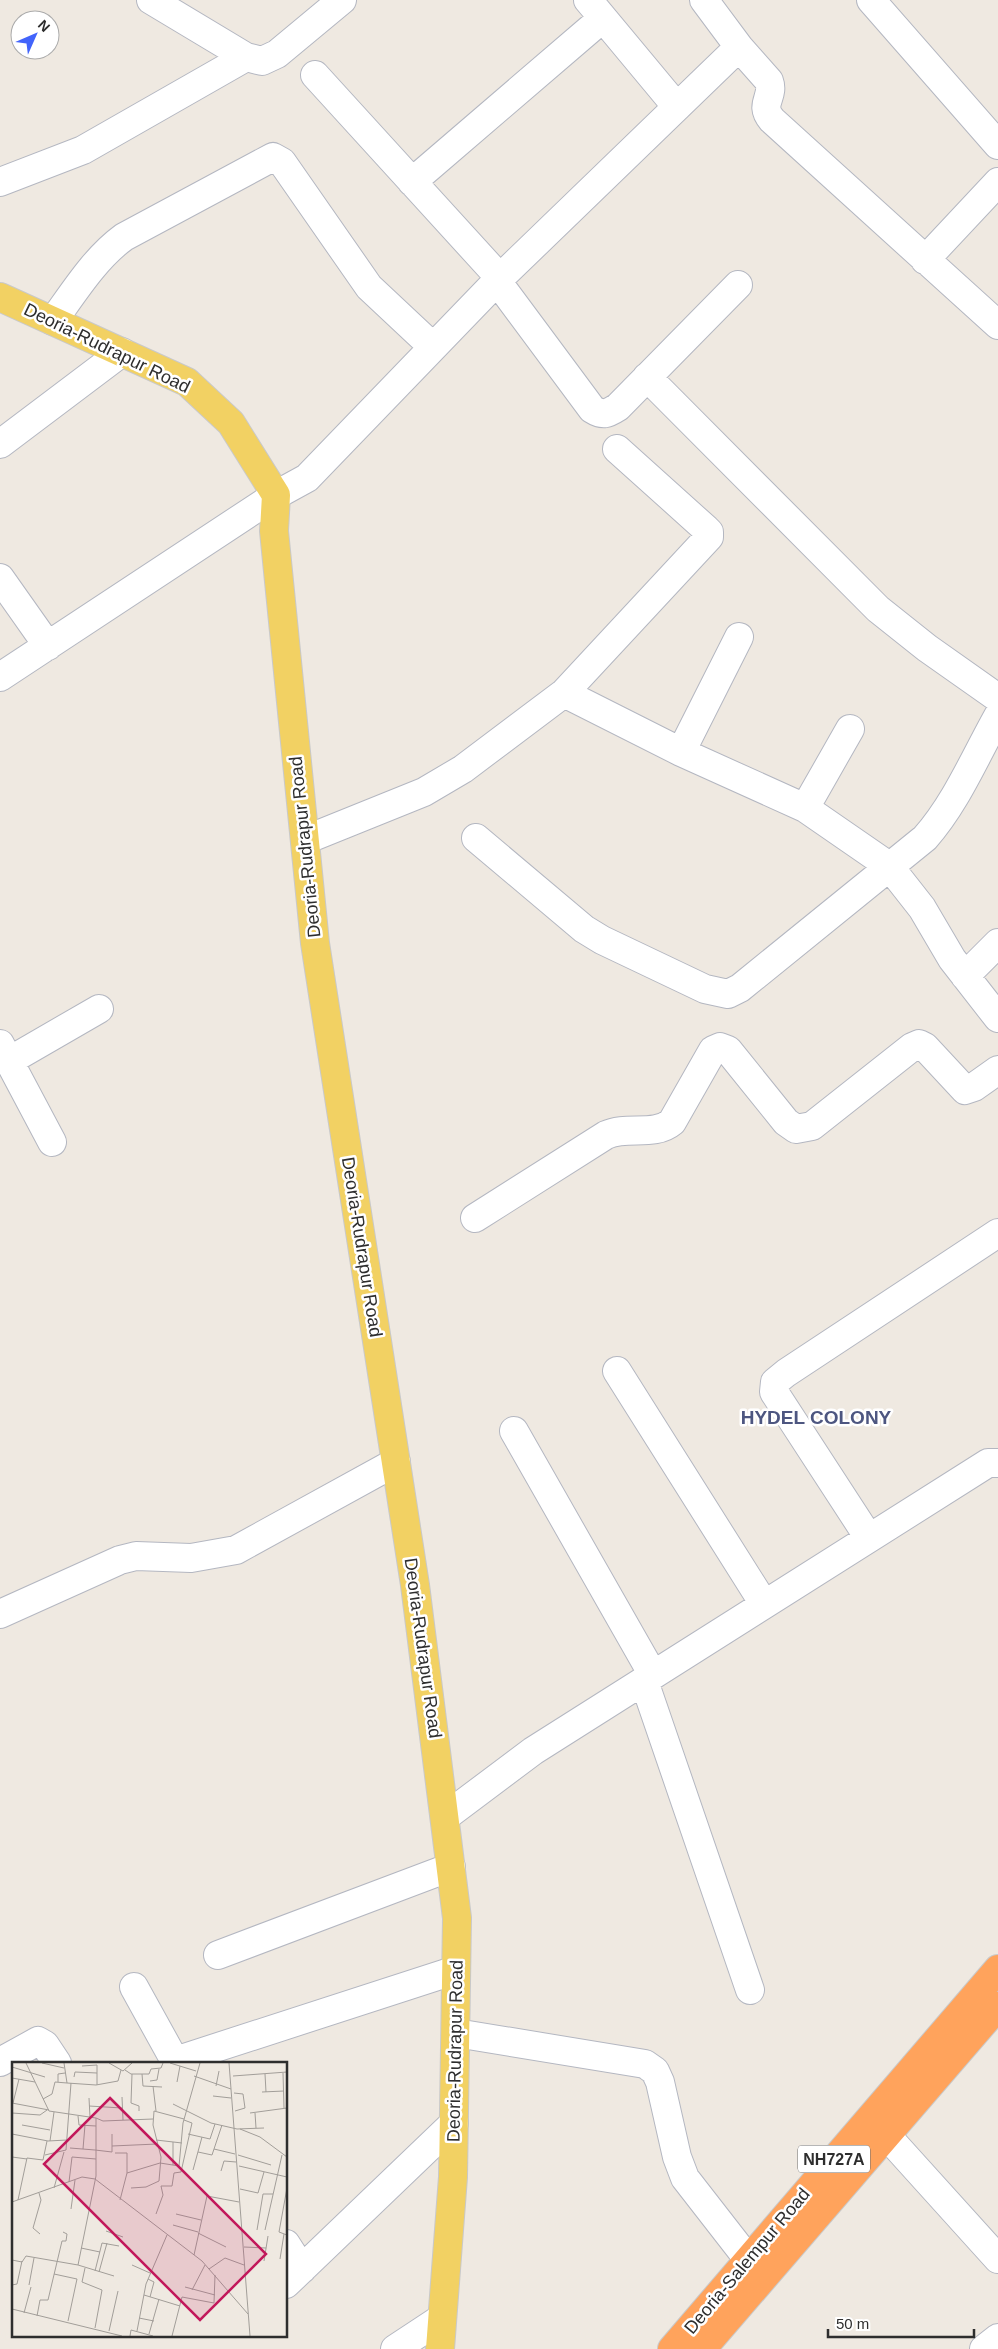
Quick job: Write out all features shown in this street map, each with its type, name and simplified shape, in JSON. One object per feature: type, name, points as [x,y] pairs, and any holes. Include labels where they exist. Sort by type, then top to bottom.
[{"type":"highway","name":"Deoria-Salempur Road","points":[[672,2349],[998,1969]]},
{"type":"highway","name":"Deoria-Salempur Road","points":[[702,2349],[998,2006]]},
{"type":"main road","name":"Deoria-Rudrapur Road","points":[[0,297],[187,382],[231,423],[276,495],[274,531],[314,943],[415,1585],[457,1918],[453,2177],[440,2349]]},
{"type":"street","points":[[151,0],[246,57],[262,61],[277,54],[342,0]]},
{"type":"street","points":[[704,0],[738,46],[769,81],[771,88],[765,107],[766,113],[772,120],[998,325]]},
{"type":"street","points":[[871,0],[998,145]]},
{"type":"street","points":[[412,182],[596,9],[677,106]]},
{"type":"street","points":[[0,677],[276,495],[308,478],[498,280],[738,46]]},
{"type":"street","points":[[0,182],[83,150],[246,57]]},
{"type":"street","points":[[315,76],[498,280],[592,409],[600,414],[606,414],[618,407],[738,285]]},
{"type":"street","points":[[53,321],[80,284],[114,244],[273,157],[282,162],[369,287],[433,347]]},
{"type":"street","points":[[926,260],[998,182]]},
{"type":"street","points":[[0,444],[122,352]]},
{"type":"street","points":[[647,377],[878,609],[926,648],[998,698]]},
{"type":"street","points":[[304,840],[424,792],[463,769],[564,693],[709,537],[709,532],[706,529],[617,449]]},
{"type":"street","points":[[0,578],[48,646]]},
{"type":"street","points":[[681,752],[739,637]]},
{"type":"street","points":[[564,693],[681,752],[805,808],[889,866],[922,908],[948,953],[998,1018]]},
{"type":"street","points":[[476,838],[584,929],[602,940],[705,989],[728,994],[740,988],[925,838],[936,825],[998,716]]},
{"type":"street","points":[[805,808],[850,729]]},
{"type":"street","points":[[965,976],[998,943]]},
{"type":"street","points":[[52,1142],[4,1052],[99,1009]]},
{"type":"street","points":[[475,1218],[616,1130],[658,1130],[666,1127],[672,1122],[713,1050],[720,1047],[728,1050],[786,1122],[796,1129],[812,1126],[912,1046],[919,1044],[925,1047],[964,1090],[974,1087],[998,1070]]},
{"type":"street","points":[[869,1538],[774,1392],[776,1382],[786,1373],[998,1233]]},
{"type":"street","points":[[617,1371],[764,1604]]},
{"type":"street","points":[[514,1431],[649,1678],[750,1990]]},
{"type":"street","points":[[0,1614],[120,1560],[136,1556],[191,1558],[236,1550],[396,1462]]},
{"type":"street","points":[[444,1817],[533,1751],[988,1463],[998,1462]]},
{"type":"street","points":[[218,1955],[451,1867]]},
{"type":"street","points":[[134,1987],[175,2062],[456,1970]]},
{"type":"street","points":[[456,2033],[645,2064],[655,2071],[660,2082],[677,2157],[686,2178],[748,2259]]},
{"type":"street","points":[[0,2062],[38,2041],[45,2044],[56,2062]]},
{"type":"street","points":[[288,2252],[294,2276],[454,2123]]},
{"type":"street","points":[[886,2135],[998,2259]]},
{"type":"street","points":[[395,2349],[442,2318]]},
{"type":"street","points":[[984,2349],[998,2338]]},
{"type":"district","name":"HYDEL COLONY","points":[[816,1417]]}]
